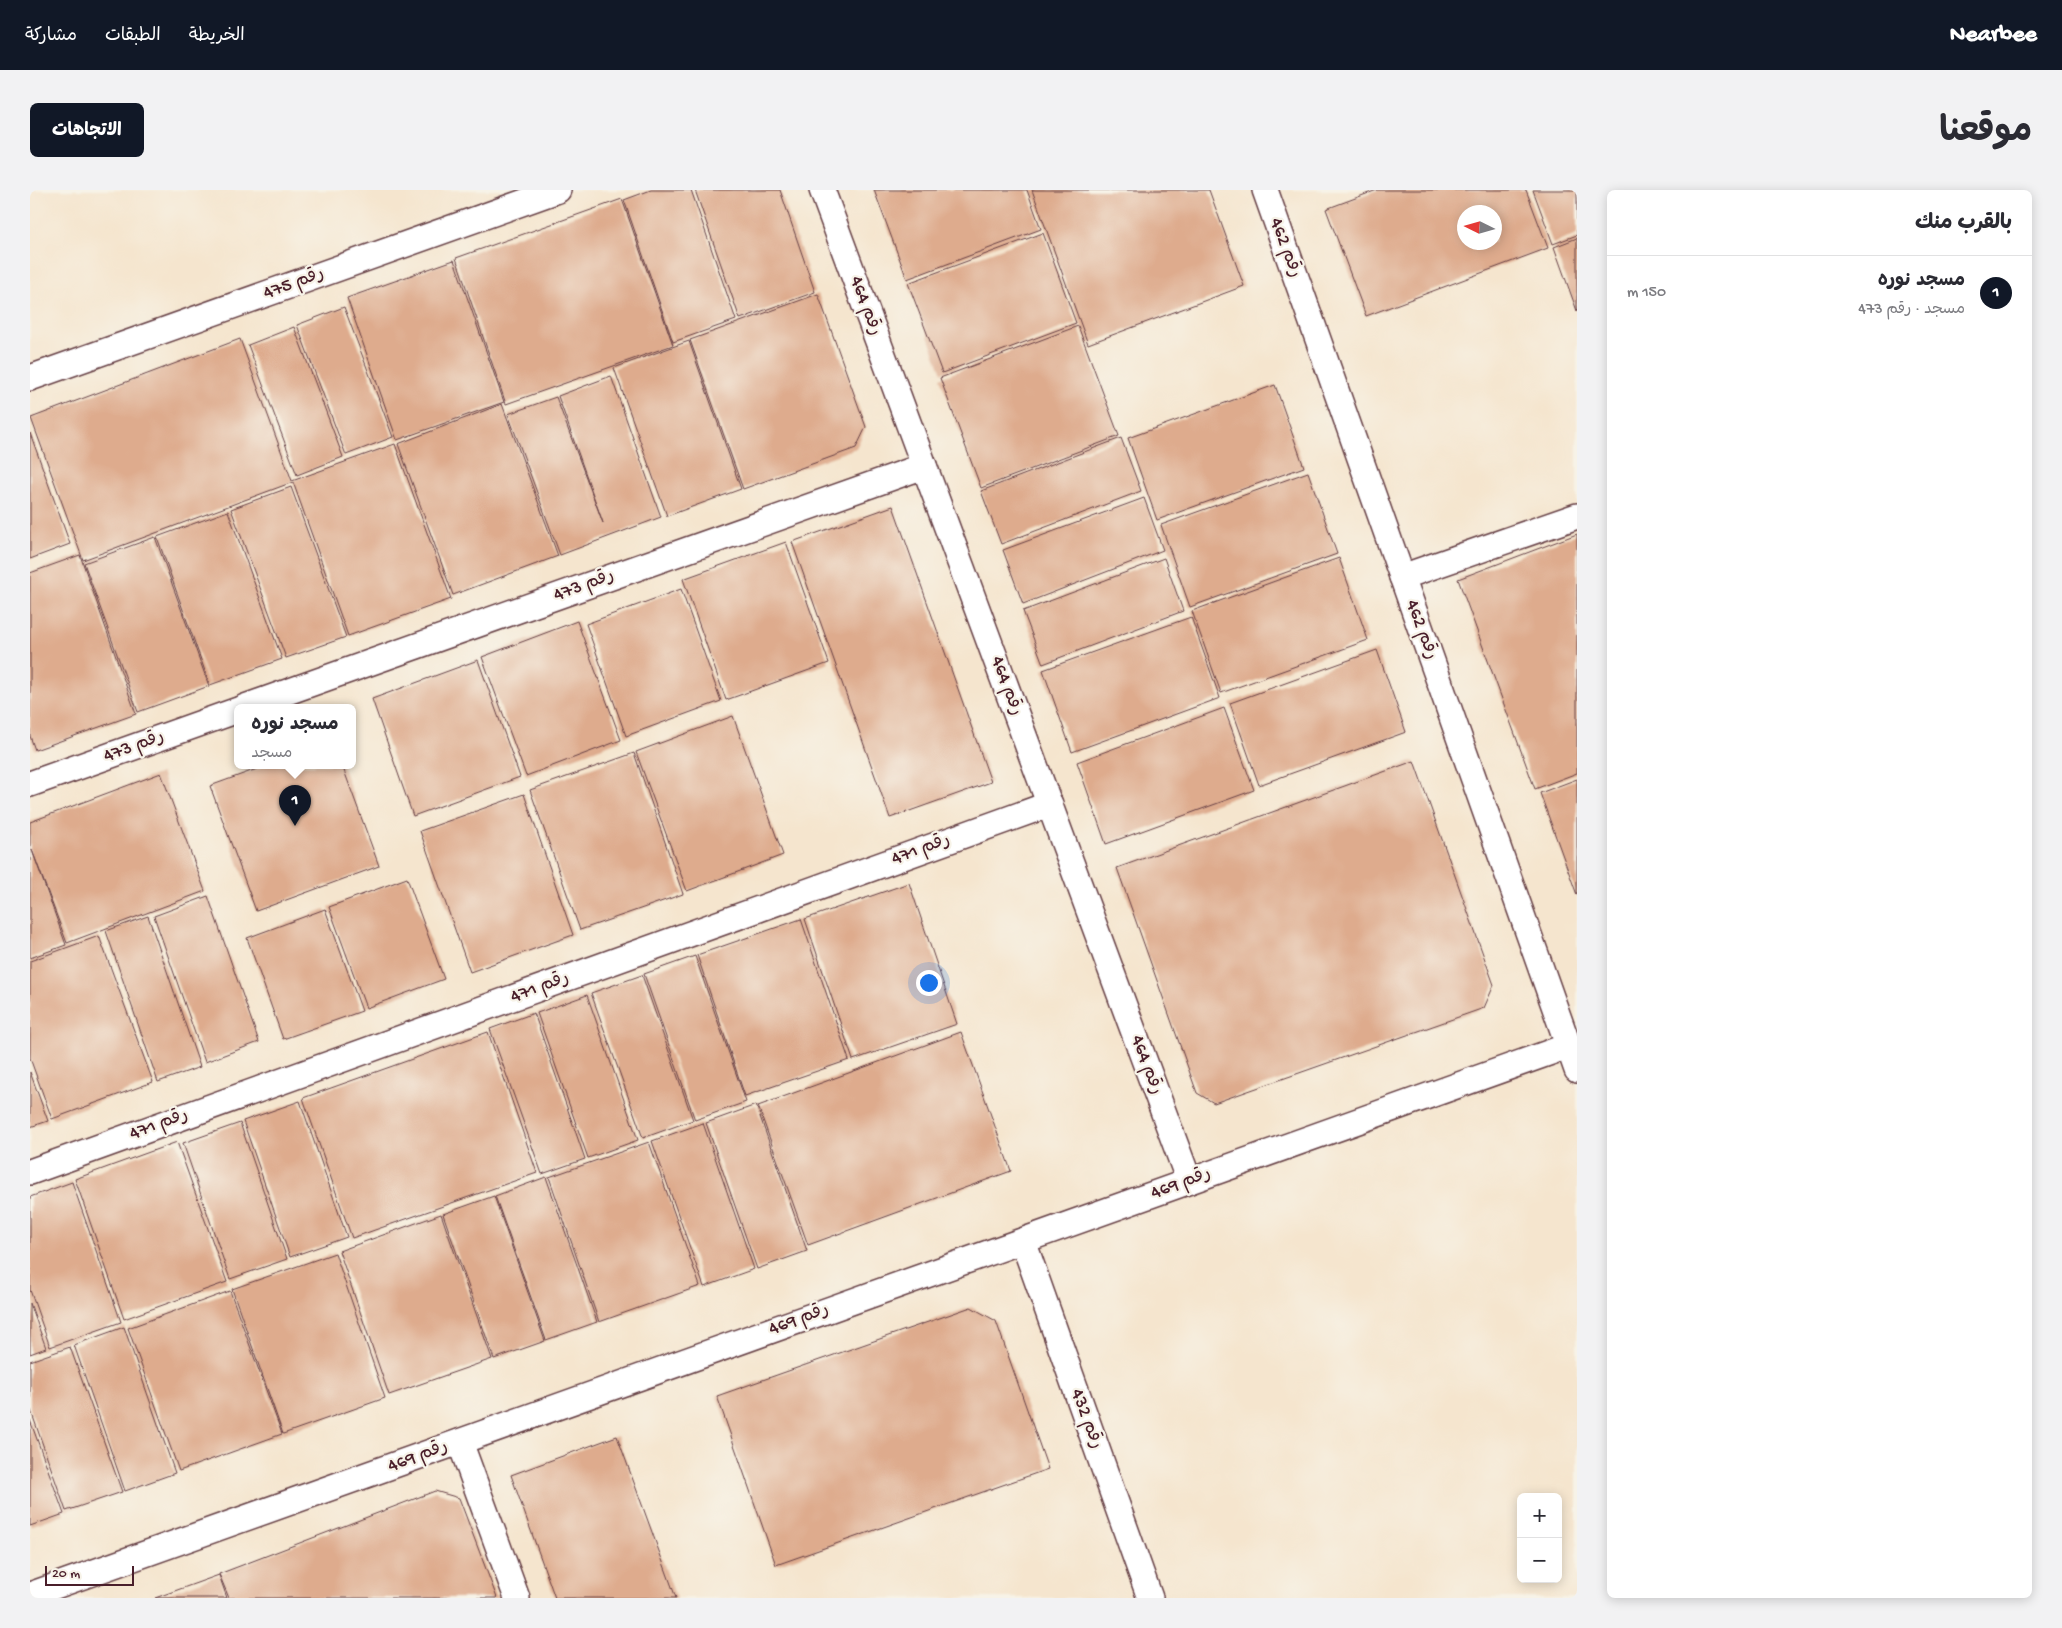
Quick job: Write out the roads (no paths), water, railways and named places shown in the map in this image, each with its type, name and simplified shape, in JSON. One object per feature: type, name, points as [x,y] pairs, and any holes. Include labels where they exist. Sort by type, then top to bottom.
[{"type":"street","name":"رقم 475","points":[[30,378],[558,190]]},
{"type":"street","name":"رقم 464","points":[[822,190],[1189,1181]]},
{"type":"street","name":"رقم 462","points":[[1265,190],[1577,1070]]},
{"type":"street","name":"رقم 473","points":[[253,704],[924,466]]},
{"type":"street","points":[[1402,577],[1577,516]]},
{"type":"street","name":"رقم 473","points":[[30,784],[234,711]]},
{"type":"street","name":"رقم 471","points":[[30,1172],[1050,804]]},
{"type":"street","name":"رقم 469","points":[[30,1595],[1568,1046]]},
{"type":"street","name":"رقم 432","points":[[1023,1241],[1150,1598]]},
{"type":"street","points":[[460,1442],[517,1598]]},
{"type":"place","name":"مسجد نوره","points":[[295,826]]}]
